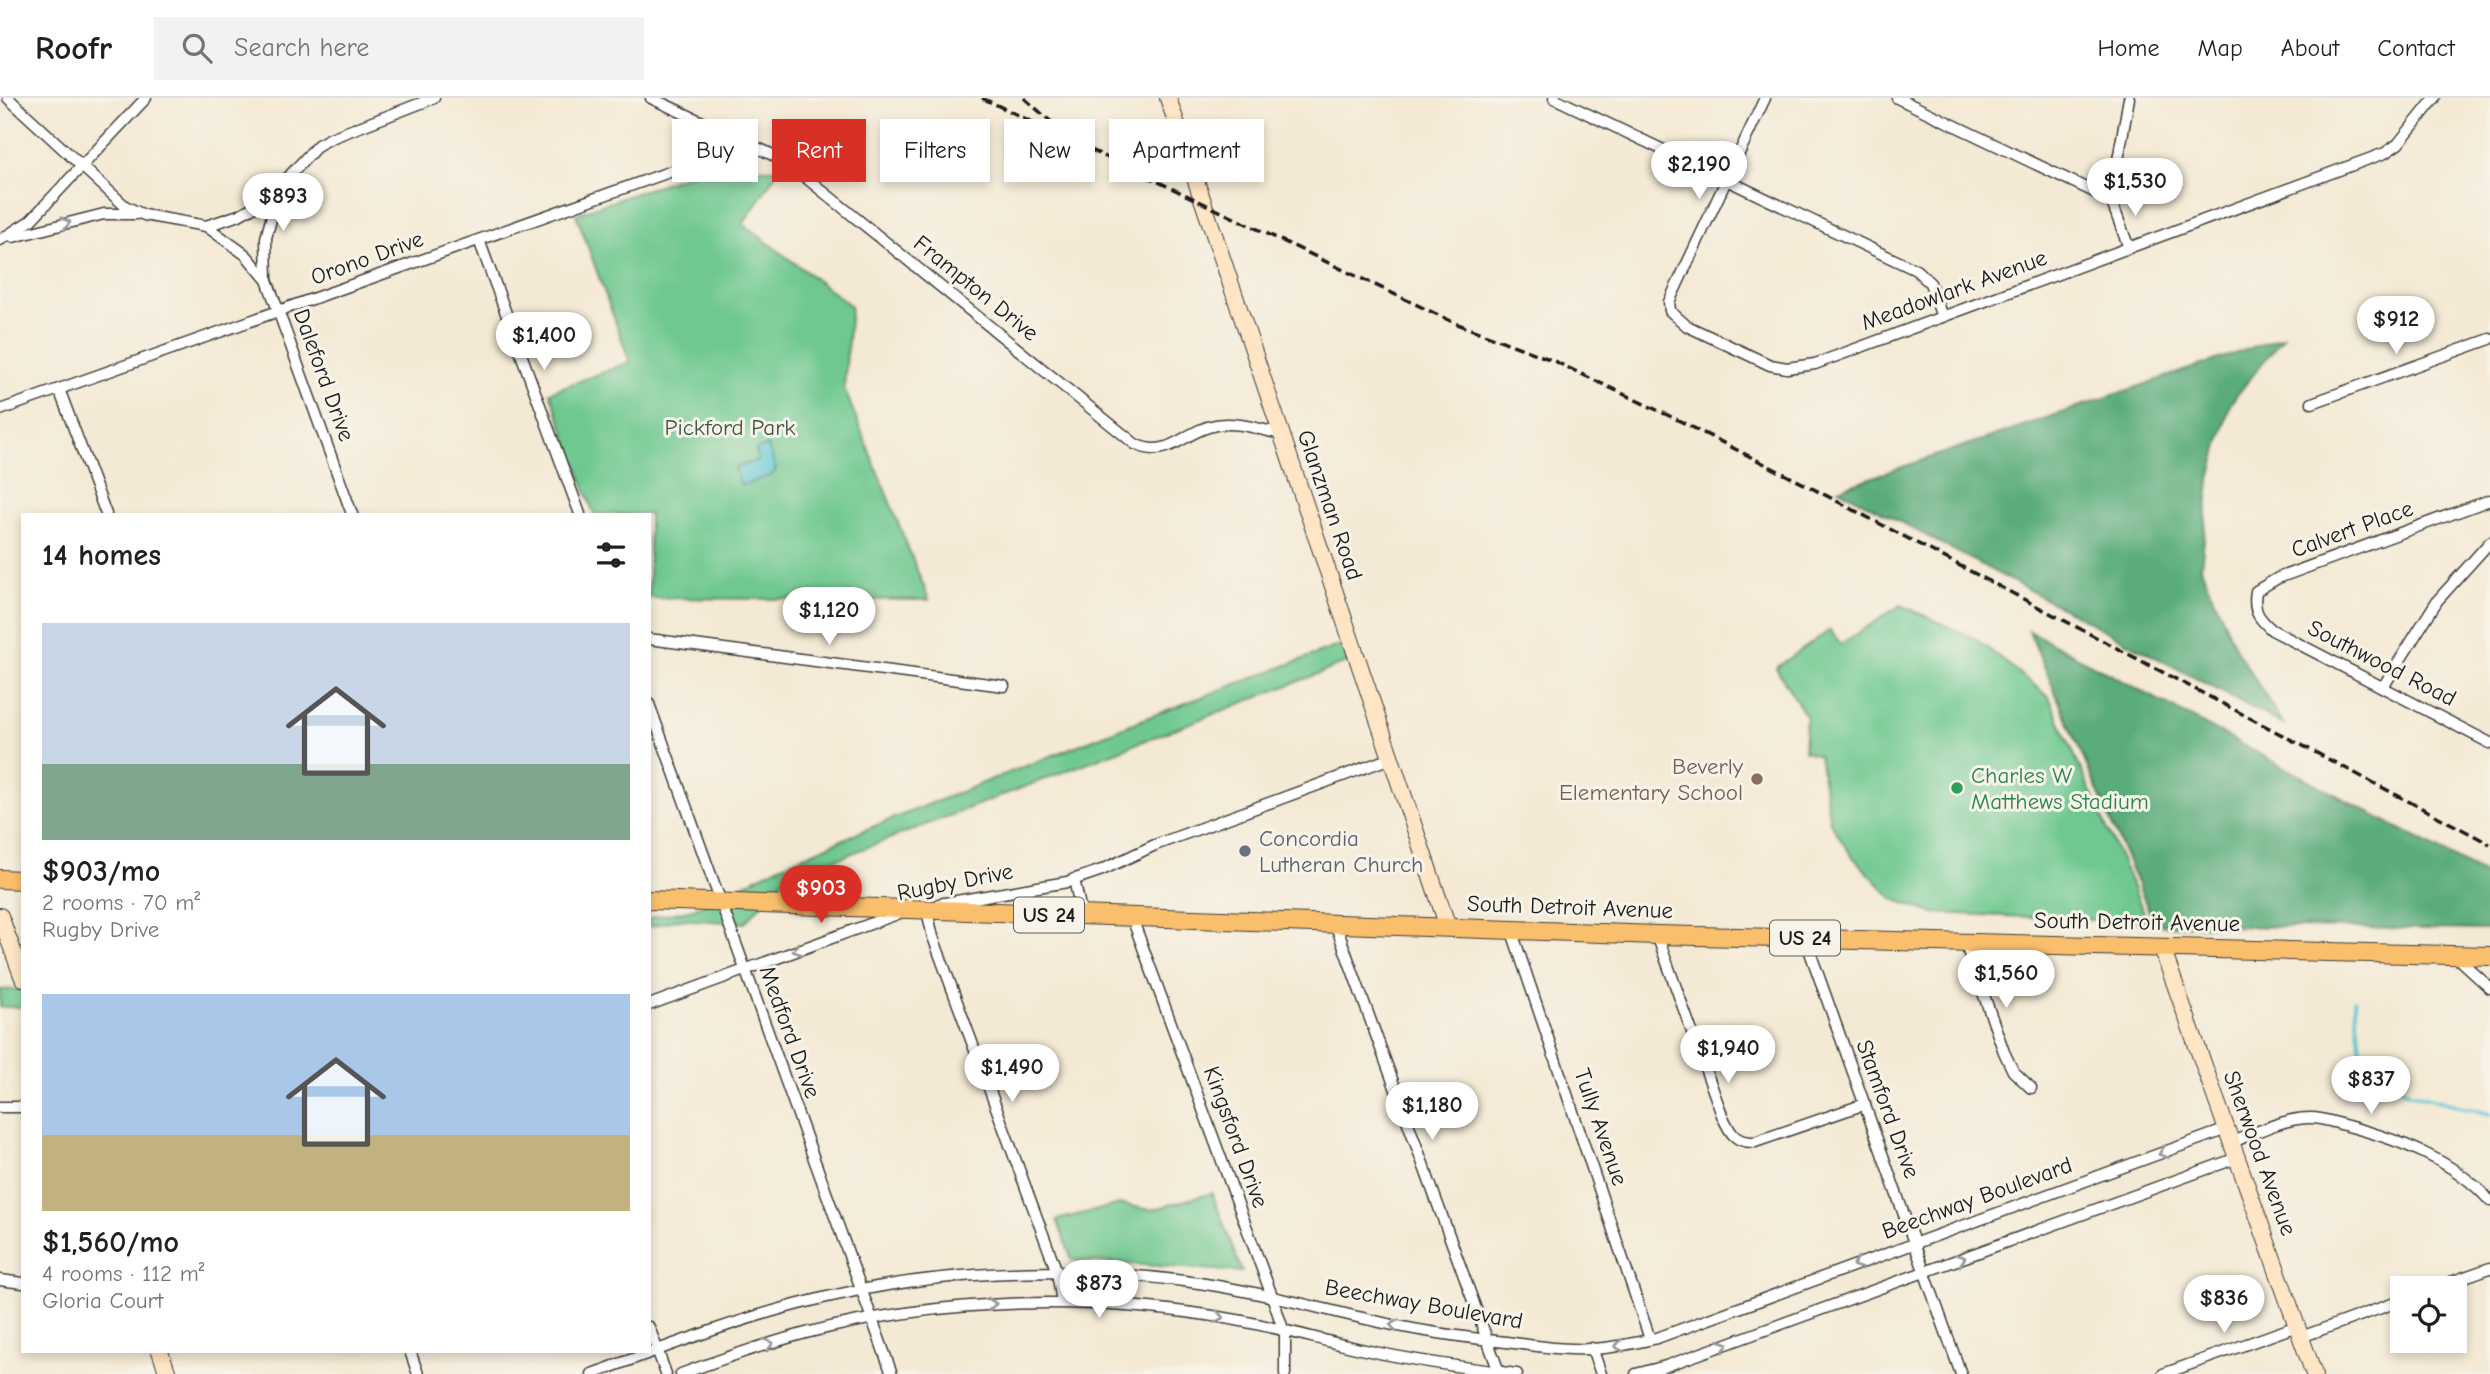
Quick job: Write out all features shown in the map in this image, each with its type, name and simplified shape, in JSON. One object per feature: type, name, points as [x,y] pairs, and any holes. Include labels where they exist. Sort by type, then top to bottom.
[{"type":"main road","points":[[0,879],[21,880]]},
{"type":"main road","name":"South Detroit Avenue","points":[[651,900],[1657,935],[2490,956]]},
{"type":"street","name":"Daleford Drive","points":[[8,98],[125,206],[144,215],[206,226],[246,255],[267,280],[352,513]]},
{"type":"street","points":[[0,241],[30,221],[146,98]]},
{"type":"street","points":[[206,226],[239,215],[269,198],[318,145],[434,98]]},
{"type":"street","name":"Frampton Drive","points":[[651,98],[695,119]]},
{"type":"street","name":"Glanzman Road","points":[[1168,98],[1448,927]]},
{"type":"street","points":[[1554,98],[1916,270],[1930,283],[1942,317]]},
{"type":"street","points":[[1727,179],[1765,98]]},
{"type":"street","points":[[1897,98],[2111,200]]},
{"type":"street","points":[[2129,98],[2111,200],[2129,248]]},
{"type":"street","name":"Meadowlark Avenue","points":[[1727,179],[1669,302],[1670,312],[1687,326],[1770,365],[1787,368],[1815,364],[2385,153],[2398,144],[2432,99]]},
{"type":"street","name":"Frampton Drive","points":[[758,149],[810,180],[1135,444],[1148,450],[1160,450],[1174,445],[1197,430],[1219,425],[1246,426],[1282,434]]},
{"type":"street","name":"Orono Drive","points":[[0,410],[672,171]]},
{"type":"street","points":[[267,280],[266,238],[271,211],[281,184]]},
{"type":"street","points":[[0,241],[104,214],[144,215]]},
{"type":"street","points":[[479,240],[580,513]]},
{"type":"street","points":[[2312,403],[2490,339]]},
{"type":"street","points":[[59,389],[106,513]]},
{"type":"street","name":"Calvert Place","points":[[2258,618],[2254,604],[2256,591],[2278,578],[2490,500]]},
{"type":"street","points":[[2383,687],[2437,601],[2490,541]]},
{"type":"street","name":"Southwood Road","points":[[2258,618],[2272,630],[2490,743]]},
{"type":"street","points":[[651,639],[1004,686]]},
{"type":"street","name":"Medford Drive","points":[[651,709],[892,1374]]},
{"type":"street","name":"Rugby Drive","points":[[651,1004],[907,910],[1074,879],[1102,870],[1155,845],[1391,758]]},
{"type":"street","points":[[1074,879],[1082,916]]},
{"type":"street","points":[[927,911],[933,937],[1057,1272],[1062,1302]]},
{"type":"street","points":[[0,916],[21,973]]},
{"type":"street","name":"Kingsford Drive","points":[[1132,918],[1272,1296],[1283,1329],[1287,1356],[1286,1374]]},
{"type":"street","points":[[1335,923],[1499,1372]]},
{"type":"street","name":"Tully Avenue","points":[[1511,929],[1650,1339]]},
{"type":"street","points":[[1657,935],[1722,1115],[1734,1138],[1744,1143],[1755,1142],[1864,1104]]},
{"type":"street","name":"Stamford Drive","points":[[1805,938],[1961,1374]]},
{"type":"street","points":[[1965,942],[2004,1052],[2014,1071],[2031,1088]]},
{"type":"street","name":"Sherwood Avenue","points":[[2162,948],[2314,1374]]},
{"type":"street","points":[[2454,955],[2490,988]]},
{"type":"street","points":[[0,1107],[21,1107]]},
{"type":"street","points":[[1636,1374],[1666,1366],[1924,1272],[2285,1121],[2318,1118],[2363,1130],[2434,1158],[2463,1176],[2490,1201]]},
{"type":"street","name":"Beechway Boulevard","points":[[651,1353],[762,1314],[862,1290],[985,1274],[1057,1272],[1184,1281],[1272,1296],[1373,1321],[1488,1340],[1592,1349],[1629,1345],[1914,1244],[2232,1143]]},
{"type":"street","points":[[2467,1276],[2490,1268]]},
{"type":"street","points":[[0,1280],[21,1283]]},
{"type":"street","points":[[681,1374],[782,1340],[872,1318],[988,1304],[1062,1302],[1180,1311],[1283,1329],[1366,1350],[1517,1374]]},
{"type":"street","points":[[2163,1374],[2390,1304]]},
{"type":"street","points":[[651,1332],[666,1374]]},
{"type":"street","points":[[1592,1349],[1601,1374]]},
{"type":"street","points":[[161,1353],[168,1374]]},
{"type":"street","points":[[411,1353],[418,1374]]},
{"type":"street","name":"Beechway Boulevard","points":[[593,1374],[650,1353]]},
{"type":"green space","name":"Pickford Park","points":[[758,169],[772,169],[772,180],[743,224],[851,306],[844,388],[929,600],[651,598],[651,513],[594,513],[550,392],[630,362],[576,214],[672,180],[758,182]]},
{"type":"green space","points":[[2283,337],[2230,404],[2210,479],[2201,568],[2237,651],[2284,725],[1838,489]]},
{"type":"green space","name":"Charles W Matthews Stadium","points":[[1901,605],[1976,639],[2049,697],[2148,922],[1932,913],[1893,899],[1851,855],[1830,822],[1819,755],[1804,751],[1806,716],[1776,668],[1830,630],[1841,644]]},
{"type":"green space","points":[[2029,631],[2490,877],[2490,930],[2155,925]]},
{"type":"green space","points":[[1343,644],[1349,662],[782,880],[745,923],[677,919],[651,926],[651,918],[694,909],[778,867],[877,825],[1154,715]]},
{"type":"green space","points":[[21,989],[21,1007],[0,1007],[0,990]]},
{"type":"green space","points":[[1212,1193],[1242,1272],[1072,1260],[1057,1220],[1121,1204],[1151,1210]]},
{"type":"water","points":[[768,446],[776,469],[772,475],[741,486],[735,468],[759,460],[756,450]]},
{"type":"waterway","points":[[2355,1000],[2362,1065],[2410,1093],[2490,1114]]},
{"type":"railway","points":[[982,98],[1455,323],[1552,360],[1680,421],[2490,844]]},
{"type":"railway","points":[[1024,98],[1048,119]]},
{"type":"place","name":"Beverly Elementary School","points":[[1757,779]]},
{"type":"place","name":"Charles W Matthews Stadium","points":[[1957,788]]},
{"type":"place","name":"Concordia Lutheran Church","points":[[1245,851]]}]
